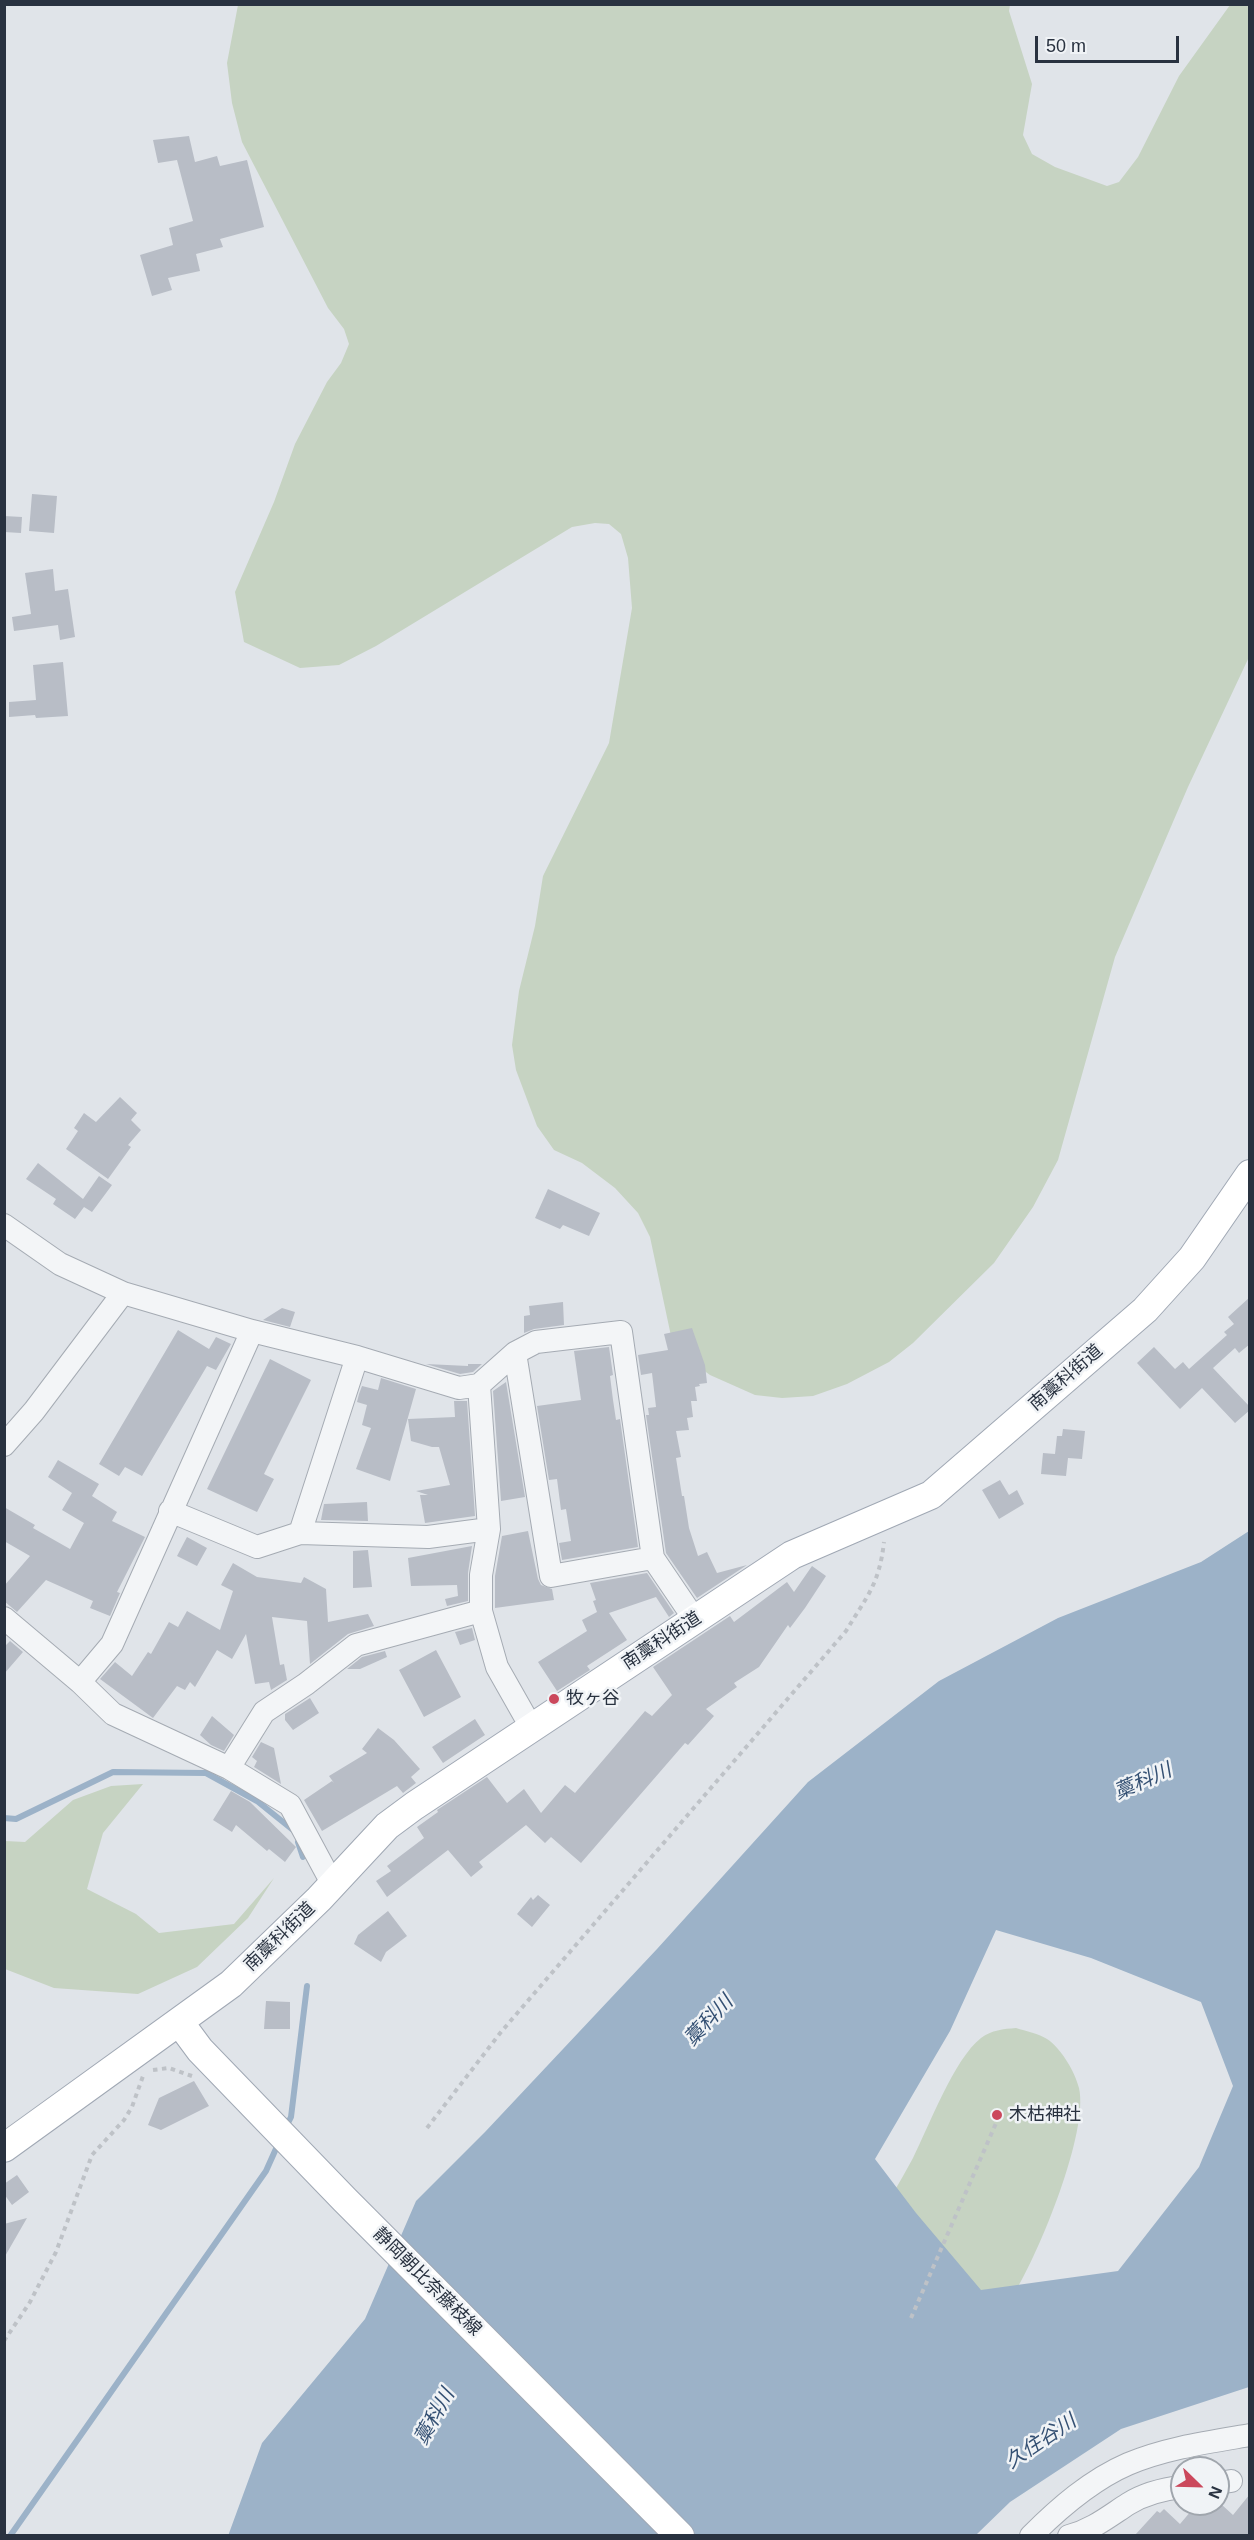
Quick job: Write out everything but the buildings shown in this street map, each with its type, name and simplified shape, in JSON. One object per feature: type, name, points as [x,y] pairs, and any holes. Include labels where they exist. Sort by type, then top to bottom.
[{"type":"main road","name":"南藁科街道","points":[[4,2148],[231,1984],[333,1885],[387,1826],[531,1727],[792,1555],[931,1495],[1144,1310],[1192,1258],[1250,1174]]},
{"type":"main road","name":"静岡朝比奈藤枝線","points":[[180,2023],[200,2050],[345,2199],[681,2535]]},
{"type":"street","points":[[4,1225],[60,1264],[123,1293],[459,1388],[479,1385],[514,1353],[536,1342],[621,1332],[653,1558],[695,1620]]},
{"type":"street","points":[[4,1445],[34,1411],[123,1293]]},
{"type":"street","points":[[80,1682],[112,1644],[252,1331]]},
{"type":"street","points":[[514,1353],[551,1576],[653,1558]]},
{"type":"street","points":[[300,1533],[357,1358]]},
{"type":"street","points":[[479,1385],[489,1529],[481,1575],[481,1611],[497,1667],[531,1727]]},
{"type":"street","points":[[170,1511],[256,1547],[300,1533],[428,1537],[489,1529]]},
{"type":"street","points":[[229,1768],[264,1712],[306,1684],[356,1645],[481,1611]]},
{"type":"street","points":[[4,1618],[80,1682],[113,1714],[229,1768],[290,1804],[333,1885]]},
{"type":"street","points":[[1031,2535],[1077,2494],[1126,2465],[1169,2451],[1250,2435]]},
{"type":"street","points":[[1069,2535],[1097,2525],[1141,2498],[1162,2489],[1170,2488]]},
{"type":"path","points":[[427,2128],[501,2032],[846,1631],[874,1589],[881,1567],[884,1542]]},
{"type":"path","points":[[137,2079],[156,2069],[169,2068],[200,2079]]},
{"type":"path","points":[[4,2341],[30,2302],[56,2252],[92,2156],[132,2108],[144,2075]]},
{"type":"path","points":[[911,2318],[997,2121]]},
{"type":"green space","points":[[238,5],[1010,5],[1009,11],[1032,84],[1023,135],[1032,154],[1055,167],[1107,186],[1119,182],[1138,157],[1179,76],[1230,5],[1249,5],[1249,657],[1188,787],[1115,957],[1058,1160],[1033,1207],[994,1263],[913,1343],[889,1362],[847,1384],[813,1396],[782,1398],[755,1395],[710,1375],[688,1359],[671,1336],[650,1237],[638,1213],[615,1188],[582,1163],[554,1150],[537,1126],[516,1070],[512,1045],[519,991],[535,926],[543,876],[609,743],[632,608],[628,558],[621,534],[609,524],[595,523],[572,527],[376,646],[339,665],[300,668],[244,642],[235,592],[274,502],[295,444],[327,382],[341,363],[349,344],[344,329],[328,308],[242,142],[232,103],[227,63]]},
{"type":"green space","points":[[143,1784],[103,1833],[87,1889],[136,1914],[159,1933],[234,1924],[274,1878],[248,1918],[197,1967],[138,1994],[54,1988],[5,1969],[5,1841],[25,1842],[73,1800],[111,1786]]},
{"type":"green space","points":[[1016,2028],[1047,2039],[1062,2054],[1079,2088],[1080,2108],[1077,2133],[1060,2192],[1037,2250],[1015,2292],[996,2312],[892,2195],[961,2061],[981,2038],[989,2033]]},
{"type":"water","points":[[1249,1531],[1249,2387],[1121,2429],[1010,2502],[976,2535],[228,2536],[262,2443],[365,2319],[416,2201],[485,2132],[657,1949],[808,1782],[939,1681],[1058,1618],[1201,1562]],"holes":[[[996,1930],[1091,1958],[1201,2002],[1233,2086],[1199,2167],[1118,2271],[981,2290],[916,2213],[875,2159],[950,2031]]]},
{"type":"waterway","points":[[4,1818],[16,1819],[113,1772],[206,1773],[257,1801],[293,1830]]},
{"type":"waterway","points":[[298,1842],[303,1857]]},
{"type":"waterway","points":[[286,2127],[291,2117],[307,1986]]},
{"type":"waterway","points":[[10,2536],[266,2171],[279,2142]]},
{"type":"place","name":"牧ヶ谷","points":[[554,1699]]},
{"type":"place","name":"木枯神社","points":[[997,2115]]},
{"type":"water label","name":"藁科川","points":[[1143,1782]]},
{"type":"water label","name":"藁科川","points":[[709,2021]]},
{"type":"water label","name":"藁科川","points":[[435,2417]]},
{"type":"water label","name":"久住谷川","points":[[1041,2442]]}]
